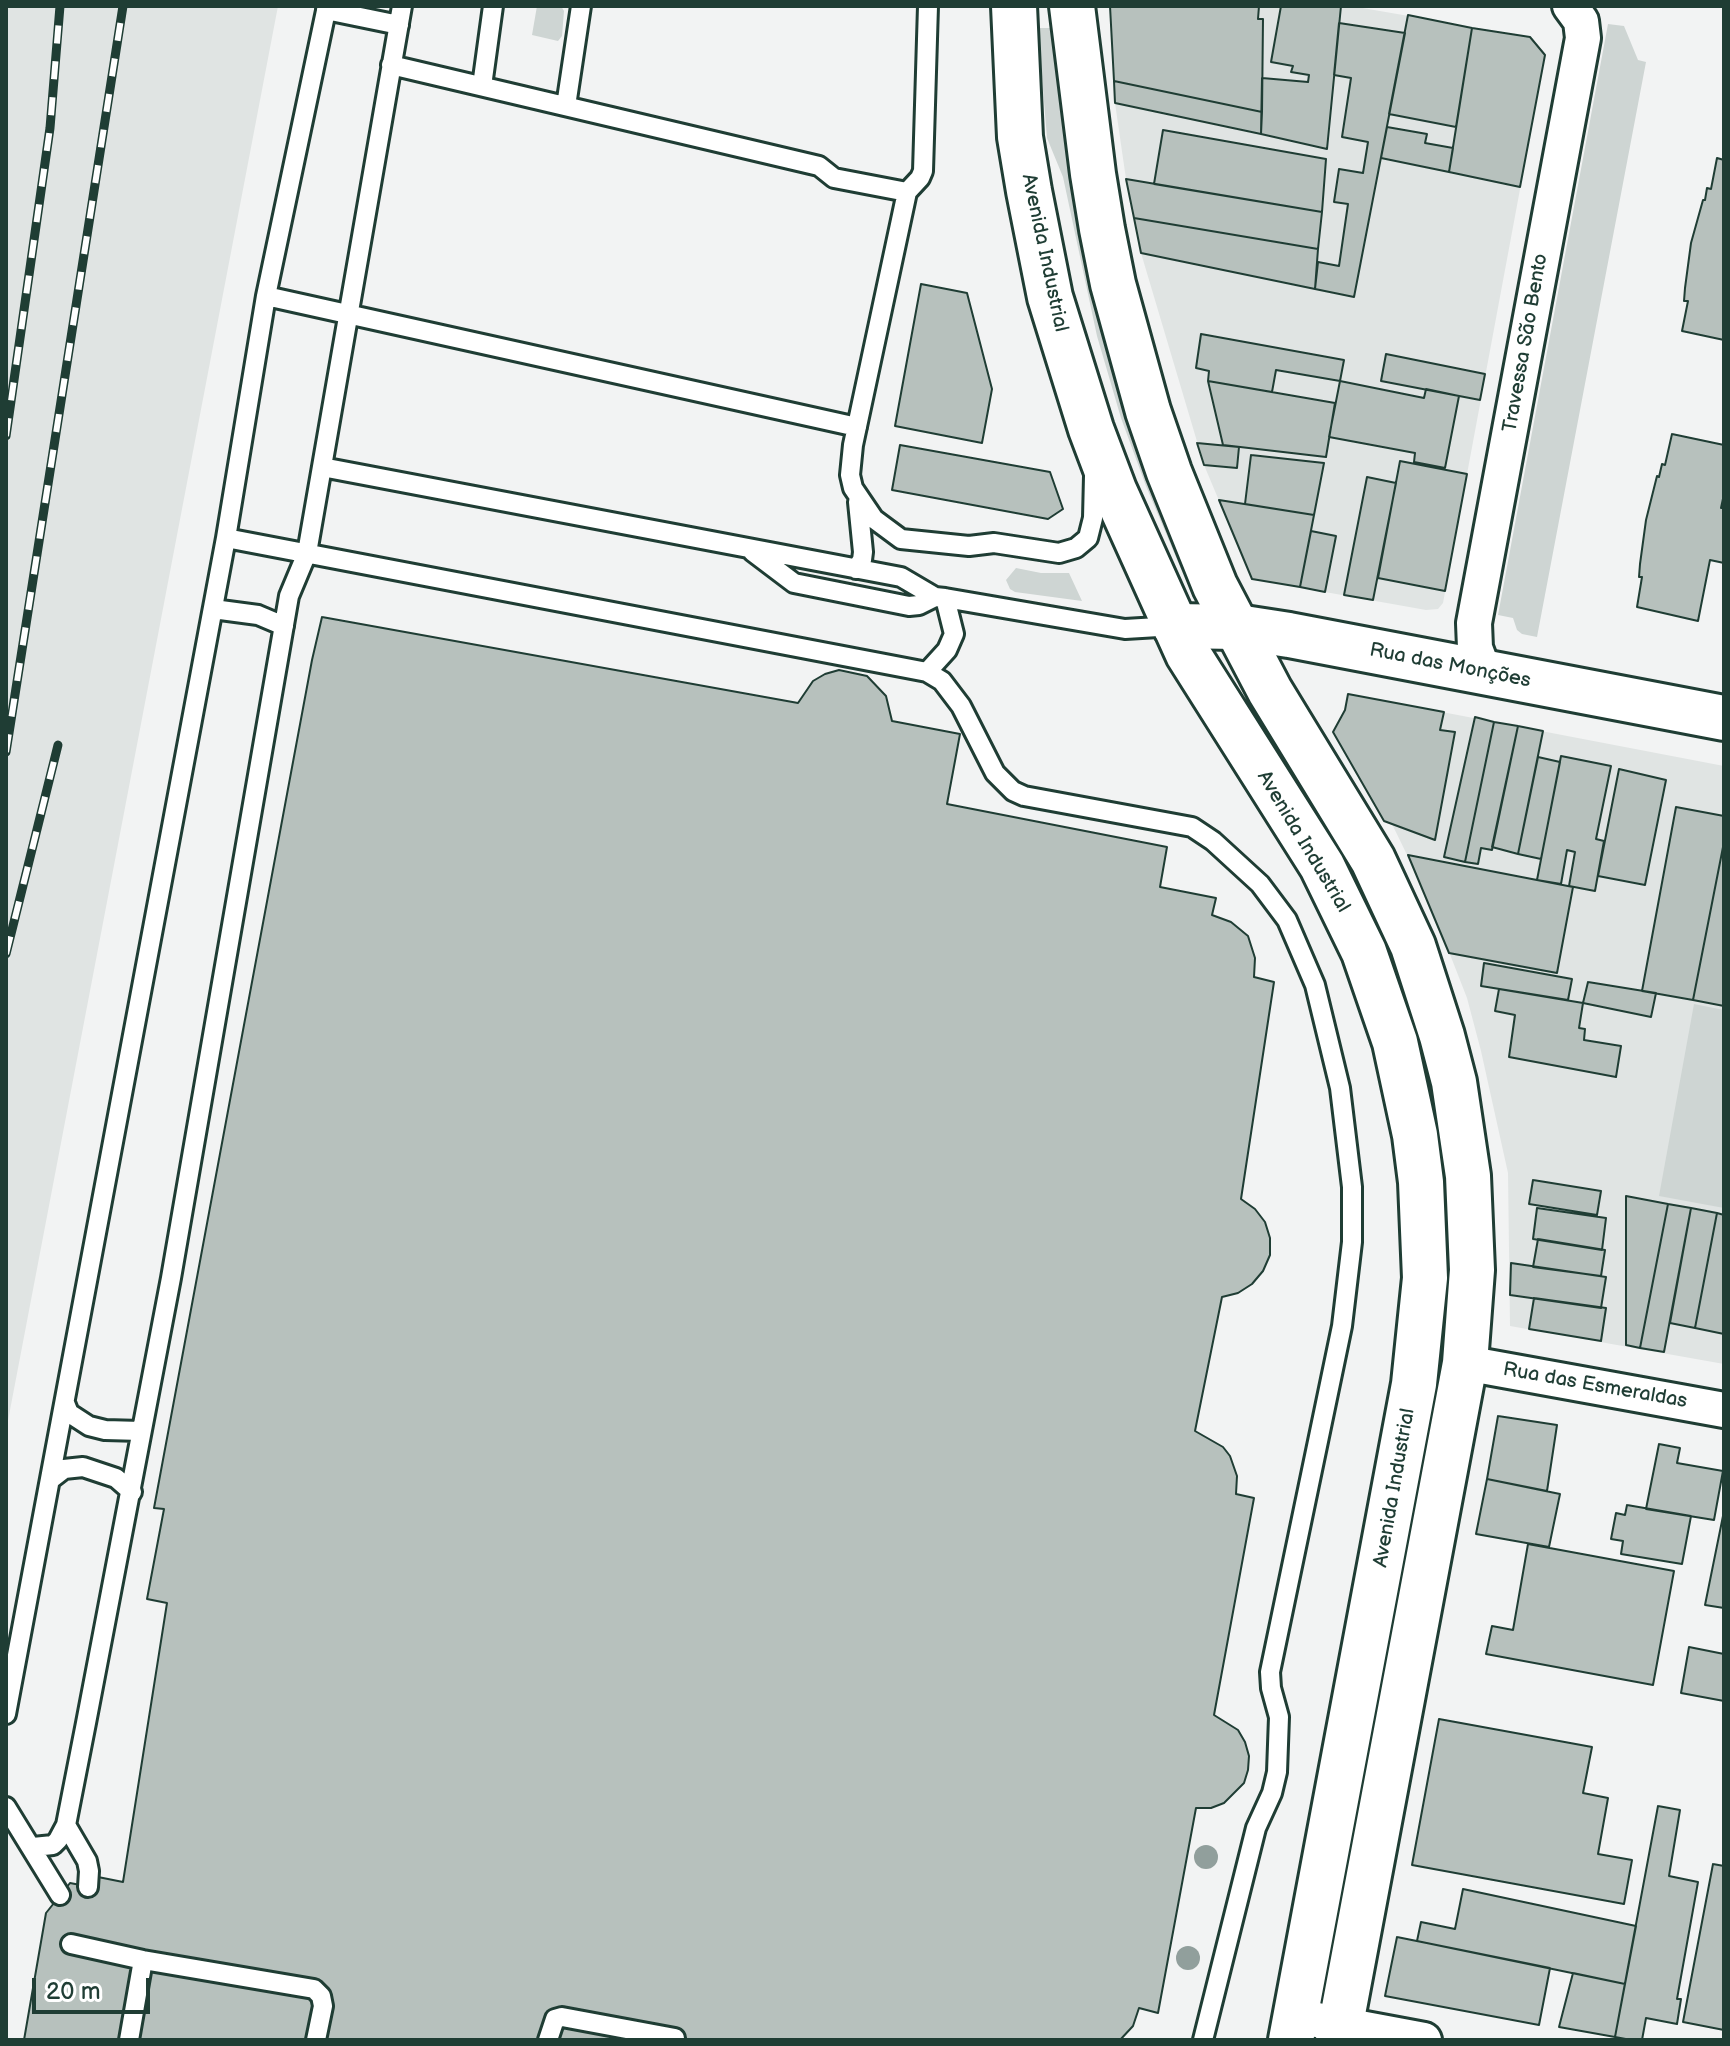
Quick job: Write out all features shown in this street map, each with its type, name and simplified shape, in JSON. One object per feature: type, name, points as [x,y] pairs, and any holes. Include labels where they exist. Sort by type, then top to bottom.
[{"type":"main road","name":"Avenida Industrial","points":[[1014,6],[1020,137],[1029,191],[1050,297],[1091,429],[1114,490],[1201,678],[1322,866],[1364,952],[1381,996],[1403,1072],[1415,1135],[1421,1182],[1425,1278],[1409,1420],[1294,2028]]},
{"type":"main road","points":[[1072,6],[1093,174],[1113,284],[1148,411],[1215,586],[1270,691],[1373,860],[1413,946],[1454,1082],[1468,1176],[1472,1270],[1465,1363],[1340,2032]]},
{"type":"main road","name":"Rua das Monções","points":[[1175,626],[1237,627],[1724,718]]},
{"type":"street","name":"Travessa São Bento","points":[[1484,672],[1475,648],[1474,623],[1583,38],[1574,10]]},
{"type":"street","name":"Rua das Esmeraldas","points":[[1465,1363],[1724,1410]]},
{"type":"street","points":[[1294,2028],[1424,2040]]},
{"type":"lane","points":[[33,1847],[53,1845],[66,1825],[174,1263],[289,596],[307,553],[402,6]]},
{"type":"lane","points":[[482,86],[493,6]]},
{"type":"lane","points":[[566,106],[581,6]]},
{"type":"lane","points":[[856,569],[862,560],[863,534],[858,497],[850,475],[857,427],[907,192],[923,171],[928,6]]},
{"type":"lane","points":[[6,1714],[213,609],[266,296],[326,8],[399,25]]},
{"type":"lane","points":[[391,65],[819,166],[834,178],[907,192]]},
{"type":"lane","points":[[266,296],[857,427]]},
{"type":"lane","points":[[858,497],[881,527],[901,539],[969,546],[994,543],[1049,552],[1069,551],[1088,538],[1093,518],[1095,492],[1091,429]]},
{"type":"lane","points":[[322,467],[901,577],[940,598],[1125,629],[1175,626]]},
{"type":"lane","points":[[226,538],[927,672],[942,681],[961,706],[995,773],[1013,791],[1024,796],[1192,827],[1213,841],[1260,884],[1287,920],[1315,985],[1340,1088],[1352,1187],[1352,1242],[1339,1341],[1270,1672],[1279,1717],[1277,1772],[1272,1793],[1256,1828],[1203,2040]]},
{"type":"lane","points":[[748,548],[794,583],[909,606],[940,598]]},
{"type":"lane","points":[[927,672],[947,650],[954,634],[940,598]]},
{"type":"lane","points":[[213,609],[258,615],[284,626]]},
{"type":"lane","points":[[65,1403],[69,1413],[89,1426],[105,1430],[141,1431]]},
{"type":"lane","points":[[51,1479],[64,1469],[83,1467],[116,1478],[132,1492]]},
{"type":"lane","points":[[6,1807],[60,1895]]},
{"type":"lane","points":[[66,1825],[87,1861],[88,1887]]},
{"type":"lane","points":[[71,1944],[143,1960],[314,1989],[321,1996],[323,2006],[316,2040]]},
{"type":"lane","points":[[129,2040],[143,1960]]},
{"type":"lane","points":[[548,2040],[555,2019],[562,2017],[675,2038]]},
{"type":"shaded area","points":[[6,6],[278,6],[6,1431]]},
{"type":"shaded area","points":[[537,6],[561,6],[564,11],[562,36],[558,41],[532,35]]},
{"type":"shaded area","points":[[1110,6],[1351,6],[1530,37],[1545,55],[1443,603],[1438,609],[1426,610],[1252,579],[1204,465],[1141,253],[1115,103]]},
{"type":"shaded area","points":[[1608,24],[1624,26],[1638,60],[1646,62],[1537,637],[1522,634],[1513,618],[1498,615]]},
{"type":"shaded area","points":[[1038,28],[1054,28],[1069,179],[1103,334],[1139,454],[1187,575],[1181,569],[1146,486],[1121,418],[1097,336],[1063,177],[1047,138]]},
{"type":"shaded area","points":[[1016,568],[1041,573],[1069,573],[1082,601],[1015,592],[1006,580]]},
{"type":"shaded area","points":[[1348,694],[1724,766],[1724,1364],[1510,1326],[1508,1173],[1481,1051],[1467,998],[1428,898],[1392,824],[1336,726],[1345,710]]},
{"type":"shaded area","points":[[1282,748],[1365,886],[1399,966],[1426,1057],[1437,1108],[1449,1219],[1449,1301],[1441,1406],[1433,1405],[1436,1371],[1375,926],[1344,863],[1275,753]]},
{"type":"shaded area","points":[[1694,1004],[1724,1010],[1724,1208],[1659,1196]]},
{"type":"shaded area","points":[[1427,1435],[1434,1436],[1338,1935],[1330,1934]]},
{"type":"building","points":[[1110,6],[1259,6],[1258,19],[1263,19],[1262,112],[1114,81]]},
{"type":"building","points":[[1281,6],[1341,6],[1327,149],[1261,134],[1262,78],[1308,82],[1309,75],[1291,72],[1293,66],[1271,62]]},
{"type":"building","points":[[1408,15],[1472,28],[1456,127],[1389,114]]},
{"type":"building","points":[[1339,23],[1405,33],[1354,297],[1315,289],[1318,262],[1339,266],[1348,204],[1334,202],[1339,169],[1363,173],[1368,142],[1342,137],[1351,78],[1334,75]]},
{"type":"building","points":[[1472,28],[1530,37],[1545,55],[1520,187],[1449,172]]},
{"type":"building","points":[[1114,81],[1262,112],[1261,134],[1115,103]]},
{"type":"building","points":[[1387,127],[1427,134],[1425,143],[1453,148],[1449,172],[1381,158]]},
{"type":"building","points":[[1163,130],[1326,159],[1322,212],[1154,184]]},
{"type":"building","points":[[1717,158],[1724,160],[1724,340],[1682,331],[1688,301],[1684,301],[1691,243],[1707,188],[1711,189]]},
{"type":"building","points":[[1126,179],[1322,212],[1318,249],[1134,218]]},
{"type":"building","points":[[1134,218],[1318,249],[1315,289],[1141,253]]},
{"type":"building","points":[[921,284],[967,293],[992,389],[982,443],[895,426]]},
{"type":"building","points":[[1201,334],[1344,360],[1340,381],[1276,370],[1272,392],[1208,381],[1209,371],[1196,368]]},
{"type":"building","points":[[1386,354],[1485,374],[1480,400],[1381,381]]},
{"type":"building","points":[[1208,381],[1335,403],[1326,457],[1223,445]]},
{"type":"building","points":[[1340,381],[1424,398],[1426,389],[1459,396],[1445,468],[1414,462],[1415,453],[1329,437]]},
{"type":"building","points":[[1672,434],[1724,445],[1721,508],[1724,508],[1724,563],[1710,560],[1698,621],[1637,607],[1646,520]]},
{"type":"building","points":[[1197,443],[1239,447],[1237,468],[1204,465]]},
{"type":"building","points":[[900,445],[1050,472],[1063,509],[1048,519],[892,490]]},
{"type":"building","points":[[1251,455],[1324,463],[1314,515],[1245,504]]},
{"type":"building","points":[[1400,461],[1467,474],[1445,591],[1378,578]]},
{"type":"building","points":[[1367,477],[1396,483],[1373,600],[1344,595]]},
{"type":"building","points":[[1219,500],[1314,515],[1300,587],[1252,579]]},
{"type":"building","points":[[1311,531],[1336,536],[1325,592],[1300,587]]},
{"type":"building","points":[[322,617],[798,703],[813,681],[825,674],[839,670],[867,676],[886,696],[892,721],[960,734],[947,804],[1167,847],[1160,887],[1216,898],[1212,915],[1231,922],[1248,936],[1255,958],[1254,977],[1274,982],[1241,1199],[1255,1209],[1265,1222],[1270,1238],[1270,1255],[1263,1271],[1252,1284],[1238,1293],[1222,1297],[1195,1431],[1223,1447],[1230,1456],[1237,1476],[1236,1494],[1254,1498],[1214,1715],[1238,1730],[1249,1756],[1248,1770],[1244,1783],[1224,1803],[1211,1808],[1196,1808],[1158,2013],[1139,2008],[1133,2026],[1120,2040],[24,2040],[46,1913],[70,1883],[96,1888],[98,1877],[123,1882],[167,1603],[147,1599],[164,1509],[154,1508]]},
{"type":"building","points":[[1348,694],[1444,712],[1440,730],[1455,732],[1435,840],[1384,821],[1333,732],[1345,710]]},
{"type":"building","points":[[1475,717],[1494,722],[1465,862],[1444,857]]},
{"type":"building","points":[[1494,722],[1518,726],[1492,850],[1481,848],[1478,864],[1465,862]]},
{"type":"building","points":[[1518,726],[1543,731],[1518,854],[1492,847]]},
{"type":"building","points":[[1561,756],[1611,766],[1596,839],[1604,841],[1595,891],[1569,886],[1575,852],[1567,850],[1561,884],[1537,880]]},
{"type":"building","points":[[1538,757],[1560,762],[1541,859],[1518,854]]},
{"type":"building","points":[[1619,769],[1666,780],[1645,885],[1598,876]]},
{"type":"building","points":[[1676,807],[1724,816],[1724,842],[1693,1000],[1642,991]]},
{"type":"building","points":[[1724,842],[1724,1006],[1693,1000]]},
{"type":"building","points":[[1408,855],[1573,887],[1557,973],[1449,953]]},
{"type":"building","points":[[1484,963],[1572,979],[1568,1000],[1481,986]]},
{"type":"building","points":[[1588,982],[1656,993],[1651,1017],[1583,1003]]},
{"type":"building","points":[[1499,989],[1583,1003],[1579,1028],[1585,1029],[1584,1040],[1621,1046],[1616,1077],[1509,1057],[1515,1015],[1495,1011]]},
{"type":"building","points":[[1533,1180],[1601,1191],[1597,1215],[1529,1204]]},
{"type":"building","points":[[1626,1196],[1668,1204],[1640,1348],[1626,1345]]},
{"type":"building","points":[[1668,1204],[1691,1208],[1664,1352],[1640,1348]]},
{"type":"building","points":[[1537,1208],[1606,1218],[1602,1250],[1533,1239]]},
{"type":"building","points":[[1691,1208],[1717,1213],[1695,1328],[1670,1323]]},
{"type":"building","points":[[1717,1213],[1724,1215],[1724,1334],[1695,1328]]},
{"type":"building","points":[[1538,1239],[1605,1250],[1601,1276],[1533,1267]]},
{"type":"building","points":[[1511,1263],[1606,1277],[1601,1308],[1510,1295]]},
{"type":"building","points":[[1534,1298],[1606,1308],[1601,1341],[1529,1329]]},
{"type":"building","points":[[1498,1416],[1557,1425],[1547,1491],[1487,1479]]},
{"type":"building","points":[[1659,1444],[1680,1448],[1677,1463],[1723,1471],[1714,1520],[1646,1509]]},
{"type":"building","points":[[1487,1479],[1560,1494],[1549,1547],[1476,1534]]},
{"type":"building","points":[[1627,1505],[1691,1516],[1682,1564],[1621,1554],[1623,1541],[1611,1539],[1616,1513],[1625,1515]]},
{"type":"building","points":[[1724,1516],[1724,1608],[1705,1605]]},
{"type":"building","points":[[1528,1544],[1674,1571],[1653,1685],[1486,1654],[1492,1626],[1513,1630]]},
{"type":"building","points":[[1689,1647],[1724,1654],[1724,1701],[1681,1693]]},
{"type":"building","points":[[1439,1719],[1592,1747],[1583,1793],[1608,1798],[1598,1854],[1632,1860],[1624,1904],[1412,1865]]},
{"type":"building","points":[[1658,1806],[1680,1810],[1669,1876],[1698,1882],[1677,1999],[1681,1999],[1677,2024],[1646,2018],[1642,2040],[1631,2040],[1615,2037]]},
{"type":"building","points":[[1713,1864],[1724,1866],[1724,2030],[1683,2022]]},
{"type":"building","points":[[1463,1889],[1636,1926],[1625,1984],[1417,1941],[1421,1922],[1455,1929]]},
{"type":"building","points":[[1397,1937],[1550,1968],[1539,2025],[1385,1996]]},
{"type":"building","points":[[1573,1973],[1625,1984],[1615,2037],[1559,2027]]},
{"type":"railway","points":[[6,436],[50,128],[60,6]]},
{"type":"railway","points":[[6,752],[123,6]]},
{"type":"railway","points":[[6,954],[58,745]]}]
